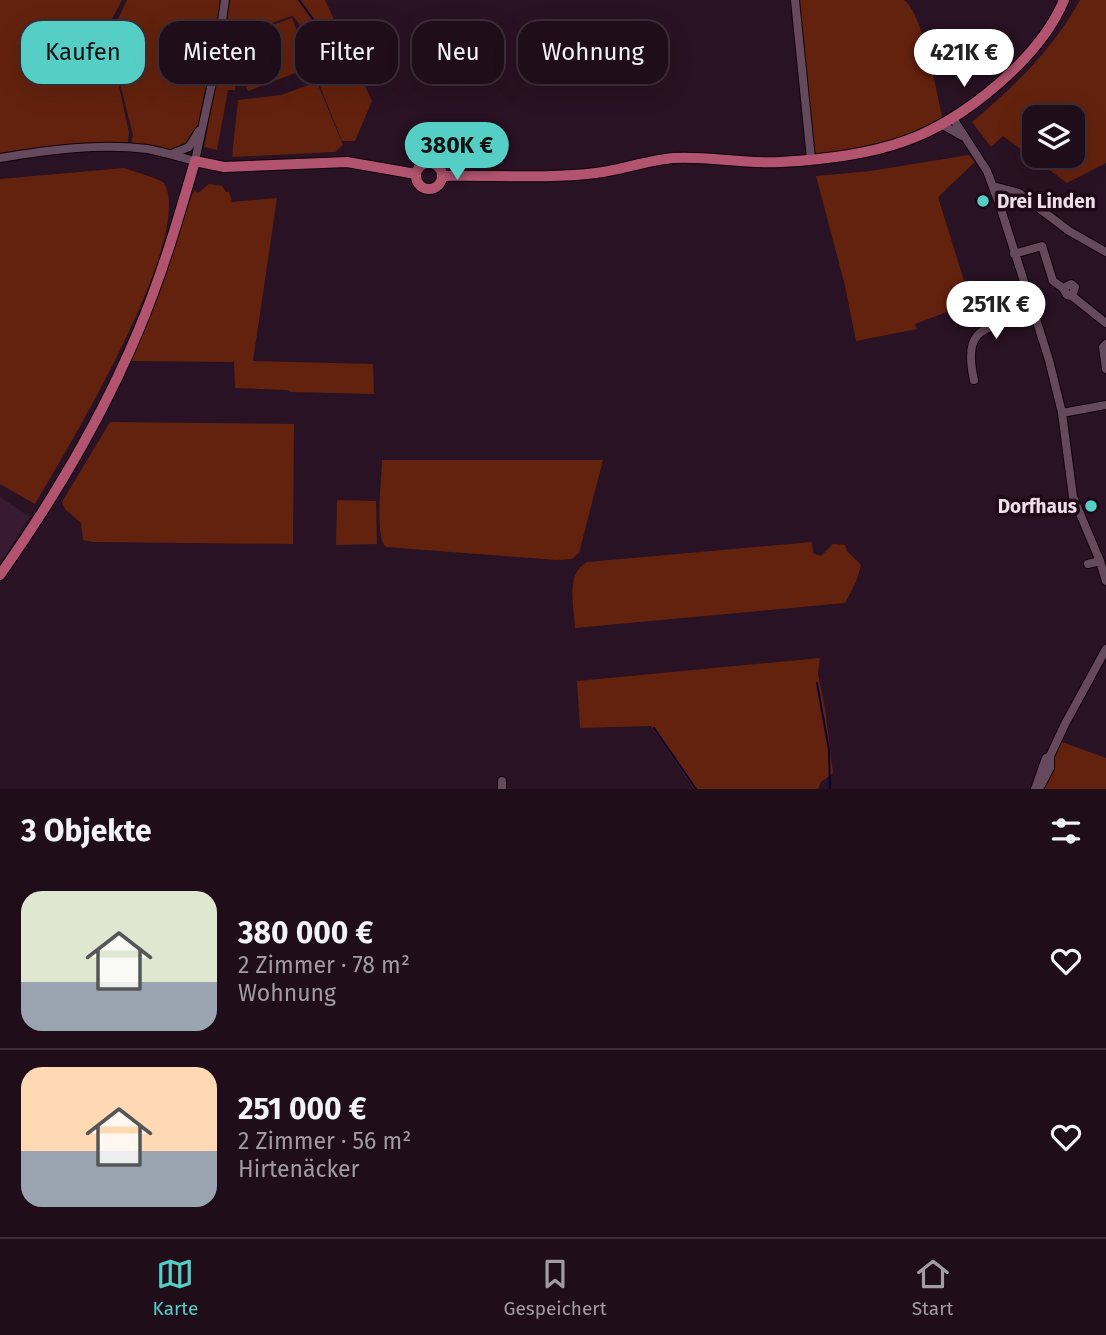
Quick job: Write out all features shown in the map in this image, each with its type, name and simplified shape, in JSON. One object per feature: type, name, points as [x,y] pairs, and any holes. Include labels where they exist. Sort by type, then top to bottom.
[{"type":"main road","points":[[442,176],[577,175],[672,158],[750,163],[811,159],[883,148],[941,124],[995,86],[1018,64],[1052,23],[1064,0]]},
{"type":"main road","points":[[0,576],[65,474],[115,381],[151,299],[195,162],[217,166],[347,162],[416,174]]},
{"type":"main road","points":[[430,163],[440,168],[442,176],[439,186],[430,190],[418,184],[416,174],[421,166],[430,163]]},
{"type":"main road","points":[[186,193],[198,175],[217,166]]},
{"type":"street","points":[[164,153],[195,162],[215,69],[225,0]]},
{"type":"street","points":[[795,0],[811,159]]},
{"type":"street","points":[[952,117],[987,171],[993,187],[1049,360],[1062,413],[1070,485],[1101,561],[1106,581]]},
{"type":"street","points":[[0,158],[50,150],[113,147],[178,153],[190,147],[203,124]]},
{"type":"street","points":[[941,124],[966,139]]},
{"type":"street","points":[[993,187],[1019,193],[1069,231],[1106,252]]},
{"type":"street","points":[[1014,254],[1042,246],[1053,281],[1063,288],[1067,295],[1072,296],[1106,323]]},
{"type":"street","points":[[974,380],[969,354],[972,341],[982,329],[1034,317]]},
{"type":"street","points":[[1106,344],[1103,347],[1106,369]]},
{"type":"street","points":[[1062,413],[1106,405]]},
{"type":"street","points":[[1088,564],[1101,561]]},
{"type":"street","points":[[1037,789],[1050,768],[1050,756],[1106,649]]},
{"type":"shaded area","points":[[0,0],[122,0],[111,21],[21,21],[21,84],[119,84],[129,133],[128,142],[0,153]]},
{"type":"shaded area","points":[[127,0],[325,0],[335,21],[297,21],[293,16],[277,21],[159,21],[159,84],[207,84],[200,122],[183,147],[172,150],[131,144],[133,135],[120,84],[145,84],[145,21],[117,21]]},
{"type":"shaded area","points":[[797,0],[904,0],[911,8],[923,36],[941,119],[898,139],[819,155],[814,151]]},
{"type":"shaded area","points":[[1080,0],[1106,0],[1106,163],[1067,183],[1047,168],[1085,168],[1085,105],[1022,105],[1022,150],[1003,136],[991,147],[972,122],[1032,66],[1058,35]]},
{"type":"shaded area","points":[[292,18],[295,26],[295,73],[281,78],[281,22]]},
{"type":"shaded area","points":[[216,84],[235,84],[235,90],[228,90],[217,150],[204,147]]},
{"type":"shaded area","points":[[245,84],[266,84],[248,91]]},
{"type":"shaded area","points":[[318,84],[343,145],[335,152],[232,157],[238,100],[281,95]]},
{"type":"shaded area","points":[[319,84],[364,84],[372,101],[355,141],[342,141]]},
{"type":"shaded area","points":[[969,155],[975,162],[938,197],[971,303],[915,324],[917,329],[856,341],[845,286],[816,176],[870,171]]},
{"type":"shaded area","points":[[124,168],[164,183],[169,210],[162,248],[123,344],[98,394],[35,504],[0,484],[0,179]]},
{"type":"shaded area","points":[[209,184],[222,186],[229,192],[232,202],[277,198],[253,361],[373,364],[374,394],[235,388],[234,362],[127,361],[194,190],[198,193]]},
{"type":"shaded area","points":[[110,422],[294,424],[293,544],[83,540],[81,523],[65,509],[62,502]]},
{"type":"shaded area","points":[[382,460],[603,460],[579,553],[572,559],[556,560],[386,547],[382,541],[379,520]]},
{"type":"shaded area","points":[[0,497],[30,517],[0,563]]},
{"type":"shaded area","points":[[337,500],[376,501],[377,544],[336,545]]},
{"type":"shaded area","points":[[812,542],[813,553],[821,556],[833,544],[845,545],[847,551],[861,565],[845,603],[575,628],[573,582],[580,567],[587,562]]},
{"type":"shaded area","points":[[820,658],[818,674],[833,773],[821,782],[818,789],[694,789],[651,726],[580,728],[577,681]]},
{"type":"shaded area","points":[[1062,742],[1106,758],[1106,789],[1041,789]]},
{"type":"waterway","points":[[299,0],[314,21]]},
{"type":"waterway","points":[[817,683],[829,750],[830,789]]},
{"type":"waterway","points":[[654,728],[696,789]]},
{"type":"place","name":"Drei Linden","points":[[983,201]]},
{"type":"place","name":"Dorfhaus","points":[[1091,506]]}]
